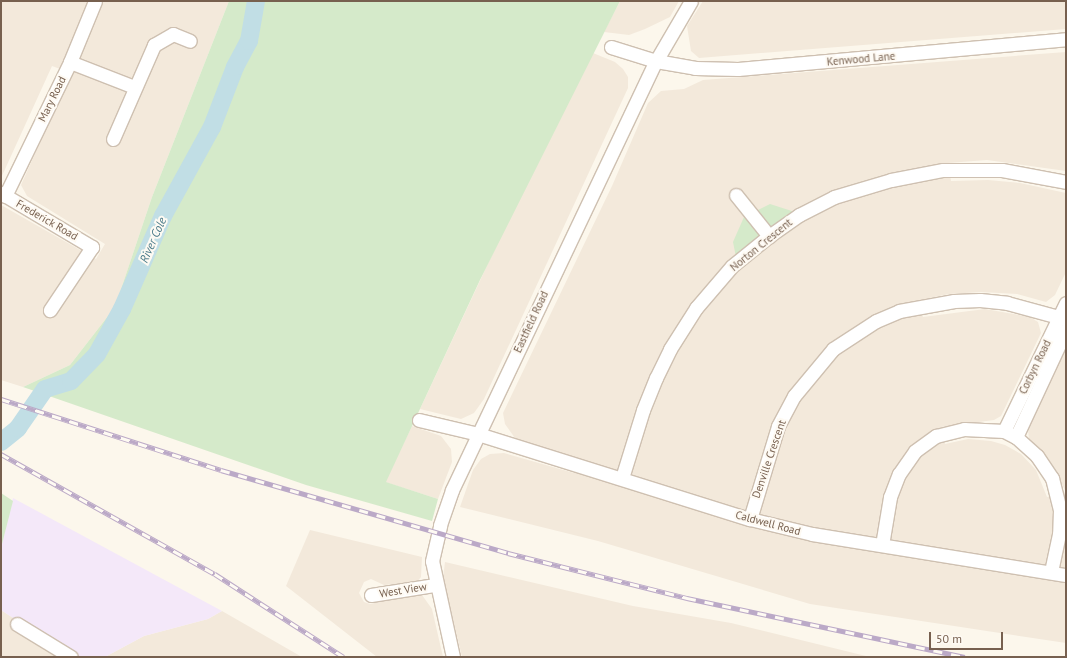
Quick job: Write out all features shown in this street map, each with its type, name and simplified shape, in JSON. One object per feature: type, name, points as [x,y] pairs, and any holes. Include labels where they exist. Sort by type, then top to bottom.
[{"type":"street","name":"Mary Road","points":[[3,195],[70,62],[95,1]]},
{"type":"street","name":"Eastfield Road","points":[[453,657],[435,586],[432,562],[440,525],[452,490],[656,61],[691,1]]},
{"type":"street","points":[[113,139],[134,87],[154,45],[173,34],[190,41]]},
{"type":"street","name":"Kenwood Lane","points":[[611,47],[656,61],[694,68],[738,69],[1066,39]]},
{"type":"street","points":[[70,62],[134,87]]},
{"type":"street","name":"Norton Crescent","points":[[622,478],[643,410],[670,349],[696,308],[732,266],[769,236],[799,215],[834,197],[891,180],[943,170],[1002,170],[1066,182]]},
{"type":"street","name":"Frederick Road","points":[[3,195],[92,247],[50,310]]},
{"type":"street","points":[[736,195],[769,236]]},
{"type":"street","name":"Denville Crescent","points":[[750,519],[778,426],[794,396],[833,349],[871,324],[899,310],[954,301],[980,300],[1007,303],[1063,317]]},
{"type":"street","name":"Corbyn Road","points":[[1004,430],[1063,317],[1066,303]]},
{"type":"street","name":"Corbyn Road","points":[[1016,437],[1066,330]]},
{"type":"street","name":"Caldwell Road","points":[[419,420],[478,434],[750,519],[812,534],[1066,575]]},
{"type":"street","points":[[882,545],[890,498],[899,474],[915,451],[936,436],[943,434],[964,430],[1004,430],[1016,437],[1037,456],[1052,478],[1060,510],[1059,534],[1051,572]]},
{"type":"street","name":"West View","points":[[371,595],[435,586]]},
{"type":"street","points":[[17,624],[71,657]]},
{"type":"shaded area","points":[[1,1],[229,1],[152,197],[115,307],[70,365],[23,387],[1,380],[1,205],[96,259],[105,244],[27,196],[21,185],[71,73],[52,66],[1,178]]},
{"type":"shaded area","points":[[620,1],[679,1],[670,17],[645,29],[629,35],[604,32]]},
{"type":"shaded area","points":[[703,1],[1066,1],[1066,29],[699,58],[691,51],[687,26]]},
{"type":"shaded area","points":[[1066,52],[1066,171],[987,160],[948,163],[951,181],[988,180],[1020,183],[1066,193],[1066,272],[1055,295],[1046,302],[1017,294],[981,292],[949,294],[915,301],[923,317],[985,309],[1030,317],[1038,322],[1041,333],[1001,416],[994,420],[941,427],[945,444],[968,439],[991,441],[1005,445],[1021,454],[1036,470],[1047,497],[1066,492],[1066,643],[810,604],[598,541],[460,507],[473,470],[481,459],[490,454],[504,453],[574,473],[578,459],[517,441],[505,424],[503,413],[612,186],[648,103],[661,91],[684,89],[703,80]]},
{"type":"shaded area","points":[[593,53],[615,62],[623,69],[628,77],[628,88],[484,399],[474,413],[461,419],[420,409],[521,193]]},
{"type":"shaded area","points":[[1066,346],[1066,492],[1048,458],[1029,441],[1028,428]]},
{"type":"shaded area","points":[[412,426],[441,436],[451,449],[452,462],[438,499],[385,482]]},
{"type":"shaded area","points":[[13,498],[222,611],[208,619],[144,636],[105,657],[72,657],[1,610],[1,548]]},
{"type":"shaded area","points":[[310,530],[422,557],[421,577],[417,582],[384,585],[371,579],[364,582],[359,593],[364,602],[370,604],[379,602],[384,595],[422,595],[432,609],[443,657],[377,657],[286,586]]},
{"type":"shaded area","points":[[445,562],[633,606],[731,623],[870,657],[462,657],[443,578]]},
{"type":"shaded area","points":[[1,610],[72,657],[1,657]]},
{"type":"shaded area","points":[[222,611],[302,657],[105,657],[144,636],[208,619]]},
{"type":"green space","points":[[229,1],[620,1],[480,280],[386,482],[438,499],[432,521],[306,485],[23,387],[70,365],[115,307],[152,197]]},
{"type":"green space","points":[[770,204],[798,213],[737,262],[733,242],[744,217]]},
{"type":"green space","points":[[1,493],[13,501],[1,548]]},
{"type":"waterway","name":"River Cole","points":[[1,442],[18,428],[45,389],[71,381],[97,354],[122,309],[163,216],[212,127],[235,67],[249,41],[256,1]]},
{"type":"railway","points":[[1,399],[221,470],[508,553],[687,598],[965,657]]},
{"type":"railway","points":[[1,454],[215,574],[344,657]]}]
